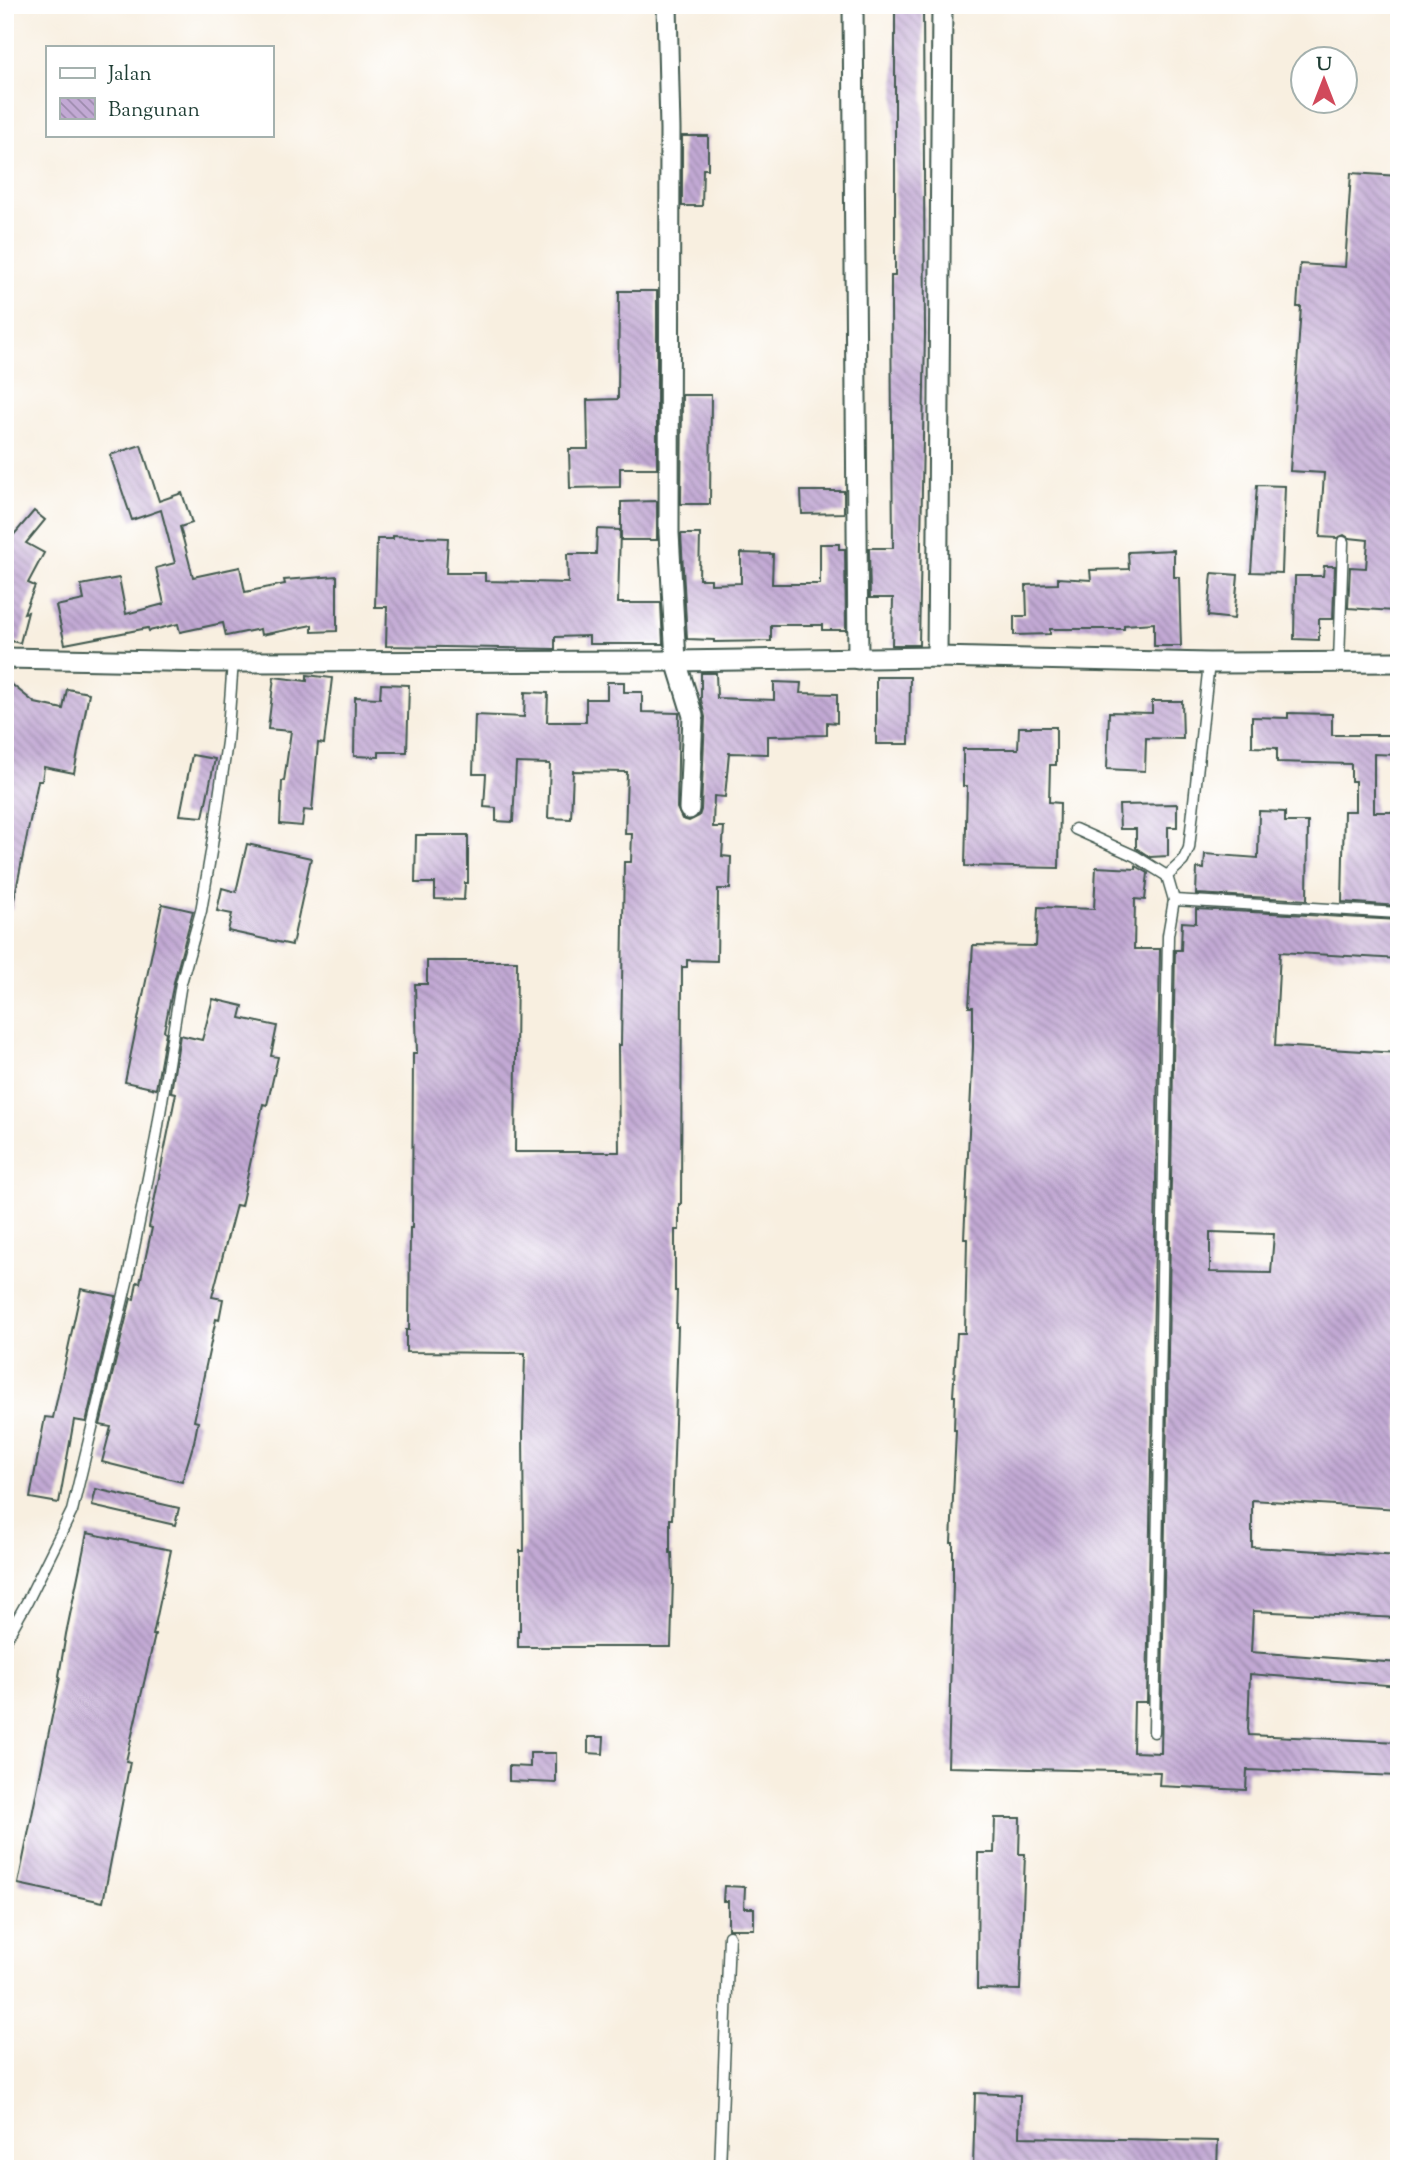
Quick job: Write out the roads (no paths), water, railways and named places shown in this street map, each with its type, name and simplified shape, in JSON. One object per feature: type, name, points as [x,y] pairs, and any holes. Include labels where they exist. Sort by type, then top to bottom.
[{"type":"street","points":[[667,5],[670,129],[669,533],[676,662],[692,716],[688,809]]},
{"type":"street","points":[[853,5],[858,659]]},
{"type":"street","points":[[937,657],[942,5]]},
{"type":"street","points":[[5,658],[233,662],[676,662],[937,657],[1209,663],[1399,662]]},
{"type":"lane","points":[[1339,662],[1343,542]]},
{"type":"lane","points":[[5,1641],[72,1511],[127,1282],[156,1138],[181,983],[201,911],[227,742],[233,662]]},
{"type":"lane","points":[[1167,876],[1183,861],[1189,848],[1209,663]]},
{"type":"lane","points":[[1075,829],[1135,856],[1167,876],[1174,900],[1168,935],[1154,1732]]},
{"type":"lane","points":[[1174,900],[1399,913]]},
{"type":"lane","points":[[720,2169],[729,1936]]}]
